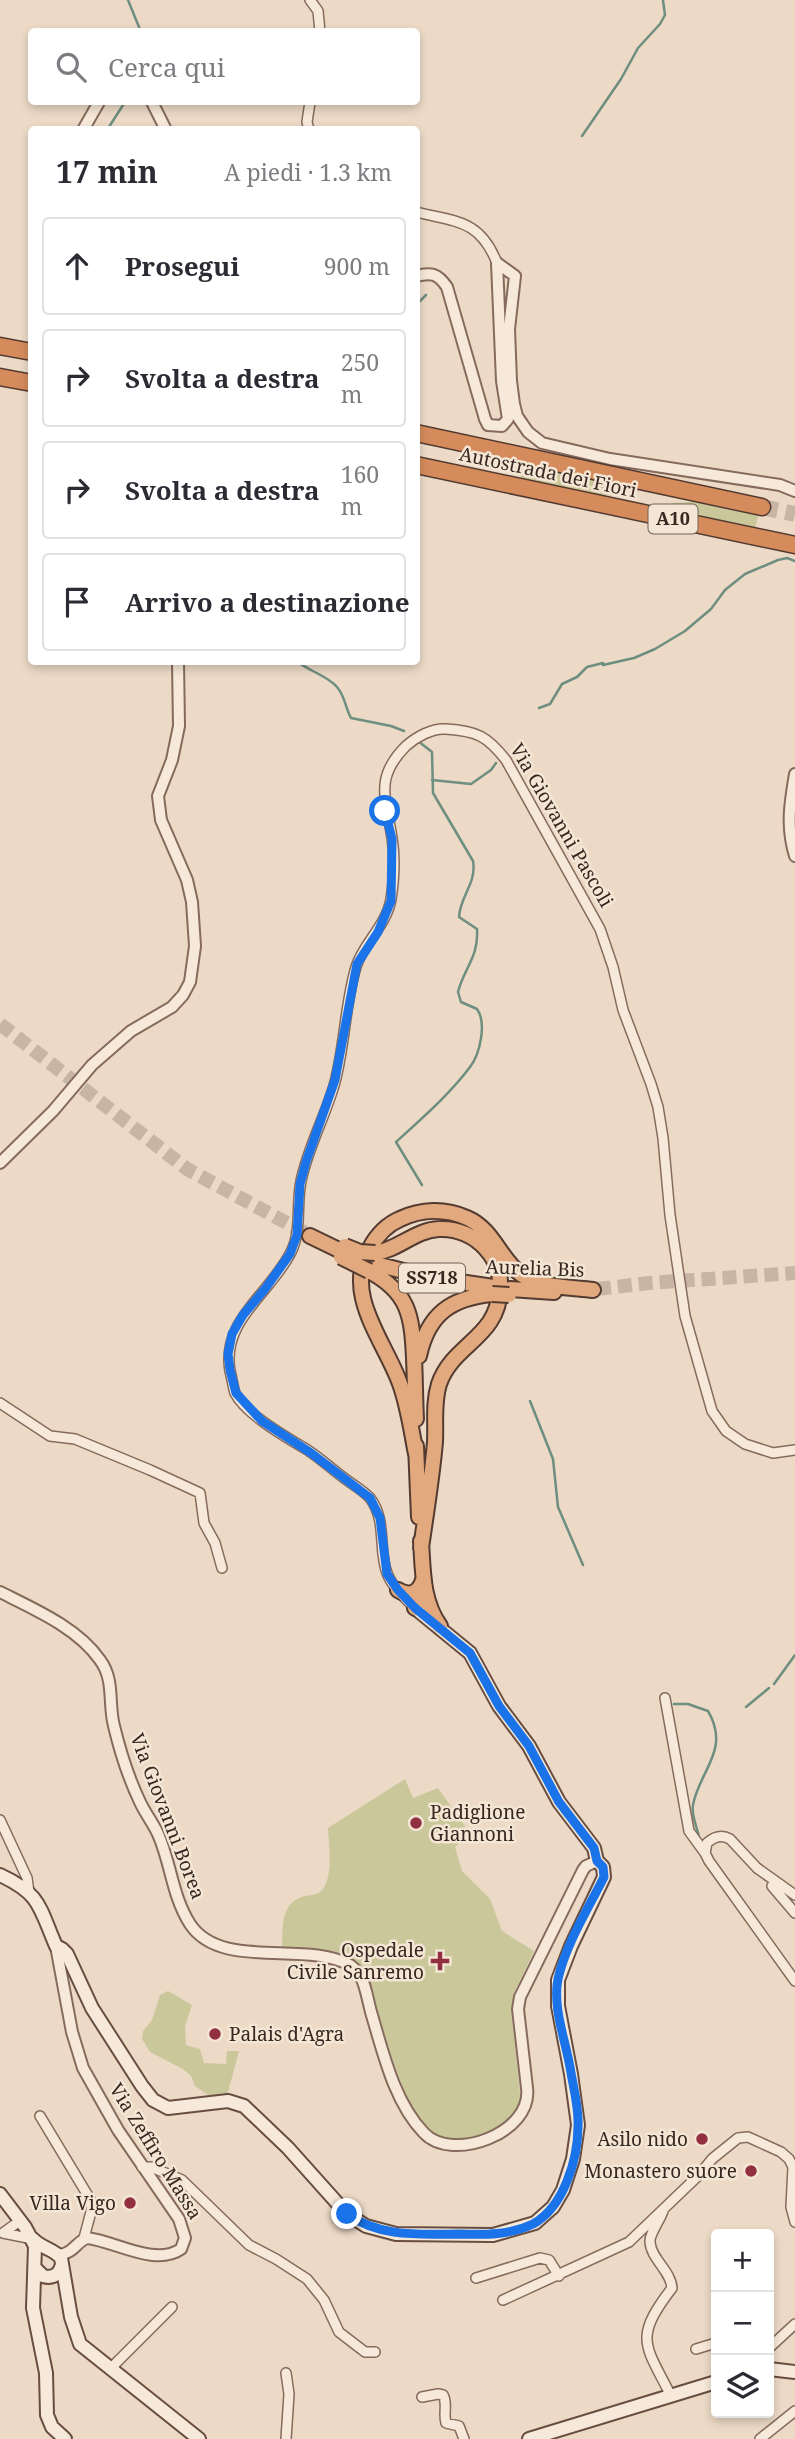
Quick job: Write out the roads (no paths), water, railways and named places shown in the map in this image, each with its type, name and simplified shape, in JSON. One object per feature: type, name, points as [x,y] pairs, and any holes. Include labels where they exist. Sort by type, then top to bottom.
[{"type":"highway","points":[[0,346],[28,351]]},
{"type":"highway","points":[[0,377],[28,382]]},
{"type":"highway","name":"Autostrada dei Fiori","points":[[420,434],[762,507]]},
{"type":"highway","name":"Autostrada dei Fiori","points":[[420,466],[795,545]]},
{"type":"highway","name":"Aurelia Bis","points":[[315,1239],[343,1252],[372,1262],[493,1291],[595,1290],[554,1285],[528,1278],[518,1272],[479,1224],[454,1214],[441,1211],[419,1212],[386,1227],[371,1246],[362,1263],[360,1287],[365,1308],[400,1383],[416,1454]]},
{"type":"highway","points":[[421,1548],[433,1464],[435,1398],[440,1381],[454,1360],[490,1325],[499,1304],[500,1279],[496,1265],[487,1250],[472,1237],[456,1230],[421,1232],[372,1262],[397,1291],[410,1314],[413,1332],[416,1454],[421,1548],[424,1586],[431,1610],[440,1626]]},
{"type":"highway","points":[[415,1402],[418,1359],[431,1323],[453,1304],[493,1291]]},
{"type":"highway","points":[[398,1590],[405,1594],[414,1594],[424,1586]]},
{"type":"highway","points":[[415,1608],[424,1586]]},
{"type":"main road","name":"Via Giovanni Pascoli","points":[[415,1608],[470,1653],[499,1706],[529,1746],[559,1802],[594,1848],[597,1861]]},
{"type":"main road","points":[[5,1878],[29,1892],[37,1901],[56,1947],[66,1952],[92,2008],[153,2100],[168,2108],[229,2101],[244,2106],[289,2149],[347,2214],[366,2227],[396,2234],[493,2235],[535,2223],[553,2207],[563,2190],[573,2159],[578,2126],[572,2074],[558,2006],[558,1980],[570,1947],[604,1877],[603,1867],[597,1861]]},
{"type":"main road","points":[[0,2194],[33,2239],[56,2256],[66,2281],[77,2338],[85,2349],[199,2439]]},
{"type":"main road","points":[[33,2239],[36,2263],[33,2308],[46,2373],[47,2415],[60,2436]]},
{"type":"main road","points":[[36,2263],[41,2253],[56,2256]]},
{"type":"main road","points":[[36,2263],[43,2276],[52,2277],[58,2273],[56,2256]]},
{"type":"main road","points":[[774,2370],[795,2372]]},
{"type":"main road","points":[[529,2439],[711,2384]]},
{"type":"street","points":[[310,0],[318,11],[320,28]]},
{"type":"street","points":[[85,126],[97,105]]},
{"type":"street","points":[[154,105],[164,126]]},
{"type":"street","points":[[308,126],[310,105]]},
{"type":"street","points":[[420,213],[473,227],[487,241],[497,263],[502,381],[508,419],[502,426],[488,425],[485,419],[447,287],[434,273],[420,275]]},
{"type":"street","points":[[497,263],[515,276],[509,329],[514,404],[517,416],[528,432],[542,443],[610,459],[780,485],[795,491]]},
{"type":"street","points":[[0,1163],[53,1111],[92,1065],[131,1031],[172,1007],[190,982],[195,946],[192,902],[187,880],[161,820],[158,796],[172,760],[179,726],[178,665]]},
{"type":"street","name":"Via Giovanni Pascoli","points":[[415,1608],[387,1574],[380,1518],[370,1498],[311,1453],[262,1421],[242,1402],[236,1393],[228,1354],[232,1334],[243,1315],[290,1254],[297,1235],[300,1184],[335,1080],[357,964],[378,932],[391,901],[392,839],[385,811],[383,785],[392,760],[412,740],[437,729],[466,730],[491,741],[506,760],[600,929],[613,967],[623,1010],[658,1107],[685,1316],[708,1399],[726,1431],[745,1444],[773,1453],[795,1450]]},
{"type":"street","points":[[795,774],[788,826],[795,856]]},
{"type":"street","points":[[0,1403],[50,1436],[75,1440],[200,1493],[204,1523],[215,1543],[222,1568]]},
{"type":"street","name":"Via Giovanni Borea","points":[[0,1592],[85,1643],[100,1660],[107,1673],[113,1723],[122,1752],[140,1801],[159,1835],[179,1905],[191,1925],[209,1940],[234,1949],[320,1956],[354,1968],[363,1981],[401,2099],[417,2126],[434,2141],[460,2145],[487,2139],[510,2126],[526,2108],[528,2094],[518,2010],[520,1997],[583,1870],[597,1861]]},
{"type":"street","points":[[665,1698],[689,1831],[795,1981]]},
{"type":"street","points":[[0,1820],[27,1878],[29,1892]]},
{"type":"street","points":[[705,1853],[707,1843],[711,1839],[725,1836],[757,1868],[795,1913]]},
{"type":"street","points":[[757,1868],[795,1895]]},
{"type":"street","name":"Via Zeffiro Massa","points":[[56,1947],[72,2032],[83,2068],[118,2130],[183,2226],[185,2238],[183,2246],[176,2253],[157,2255],[100,2240],[81,2243]]},
{"type":"street","points":[[40,2116],[90,2199],[92,2208],[81,2243],[71,2258],[66,2281]]},
{"type":"street","points":[[503,2300],[629,2242],[726,2146],[738,2138],[748,2137],[781,2152],[789,2159],[793,2168],[791,2207],[795,2222]]},
{"type":"street","points":[[142,2166],[182,2180],[249,2245],[307,2279],[324,2300],[339,2332],[365,2353],[376,2352]]},
{"type":"street","points":[[663,2211],[650,2237],[650,2244],[670,2279],[671,2288],[645,2334],[646,2347],[671,2396]]},
{"type":"street","points":[[1,2233],[21,2220]]},
{"type":"street","points":[[1,2233],[33,2239]]},
{"type":"street","points":[[56,2256],[81,2243]]},
{"type":"street","points":[[476,2278],[540,2258],[549,2260],[559,2276]]},
{"type":"street","points":[[110,2370],[172,2307]]},
{"type":"street","points":[[774,2343],[795,2324]]},
{"type":"street","points":[[696,2349],[711,2344]]},
{"type":"street","points":[[286,2373],[289,2395],[286,2439]]},
{"type":"street","points":[[422,2397],[443,2395],[446,2401],[446,2423],[459,2426],[464,2439]]},
{"type":"street","points":[[760,2439],[795,2411]]},
{"type":"waterway","points":[[128,0],[139,28]]},
{"type":"waterway","points":[[582,136],[621,79],[638,48],[660,24],[665,15],[663,0]]},
{"type":"waterway","points":[[110,126],[123,105]]},
{"type":"waterway","points":[[420,301],[426,295]]},
{"type":"waterway","points":[[539,708],[550,704],[562,684],[577,677],[587,667],[634,658],[685,631],[711,609],[725,590],[745,574],[778,560],[787,558],[795,561]]},
{"type":"waterway","points":[[302,665],[337,687],[351,718],[404,731]]},
{"type":"waterway","points":[[418,741],[432,752],[433,793],[473,861],[473,876],[459,917],[477,929],[477,939],[458,992],[461,1002],[477,1009],[482,1022],[479,1047],[470,1067],[444,1097],[396,1142],[422,1185]]},
{"type":"waterway","points":[[432,780],[471,784],[491,770],[496,763]]},
{"type":"waterway","points":[[530,1401],[553,1459],[558,1507],[583,1565]]},
{"type":"waterway","points":[[774,1684],[795,1655]]},
{"type":"waterway","points":[[746,1707],[769,1688]]},
{"type":"waterway","points":[[674,1704],[688,1704],[708,1711],[714,1725],[715,1749],[693,1805],[693,1817],[699,1837]]},
{"type":"tunnel","points":[[762,507],[795,514]]},
{"type":"tunnel","points":[[0,1024],[187,1169],[309,1235]]},
{"type":"tunnel","points":[[597,1289],[795,1273]]},
{"type":"place","name":"Padiglione Giannoni","points":[[416,1823]]},
{"type":"place","name":"Ospedale Civile Sanremo","points":[[440,1961]]},
{"type":"place","name":"Palais d'Agra","points":[[215,2034]]},
{"type":"place","name":"Asilo nido","points":[[702,2139]]},
{"type":"place","name":"Monastero suore","points":[[751,2171]]},
{"type":"place","name":"Villa Vigo","points":[[130,2203]]}]
